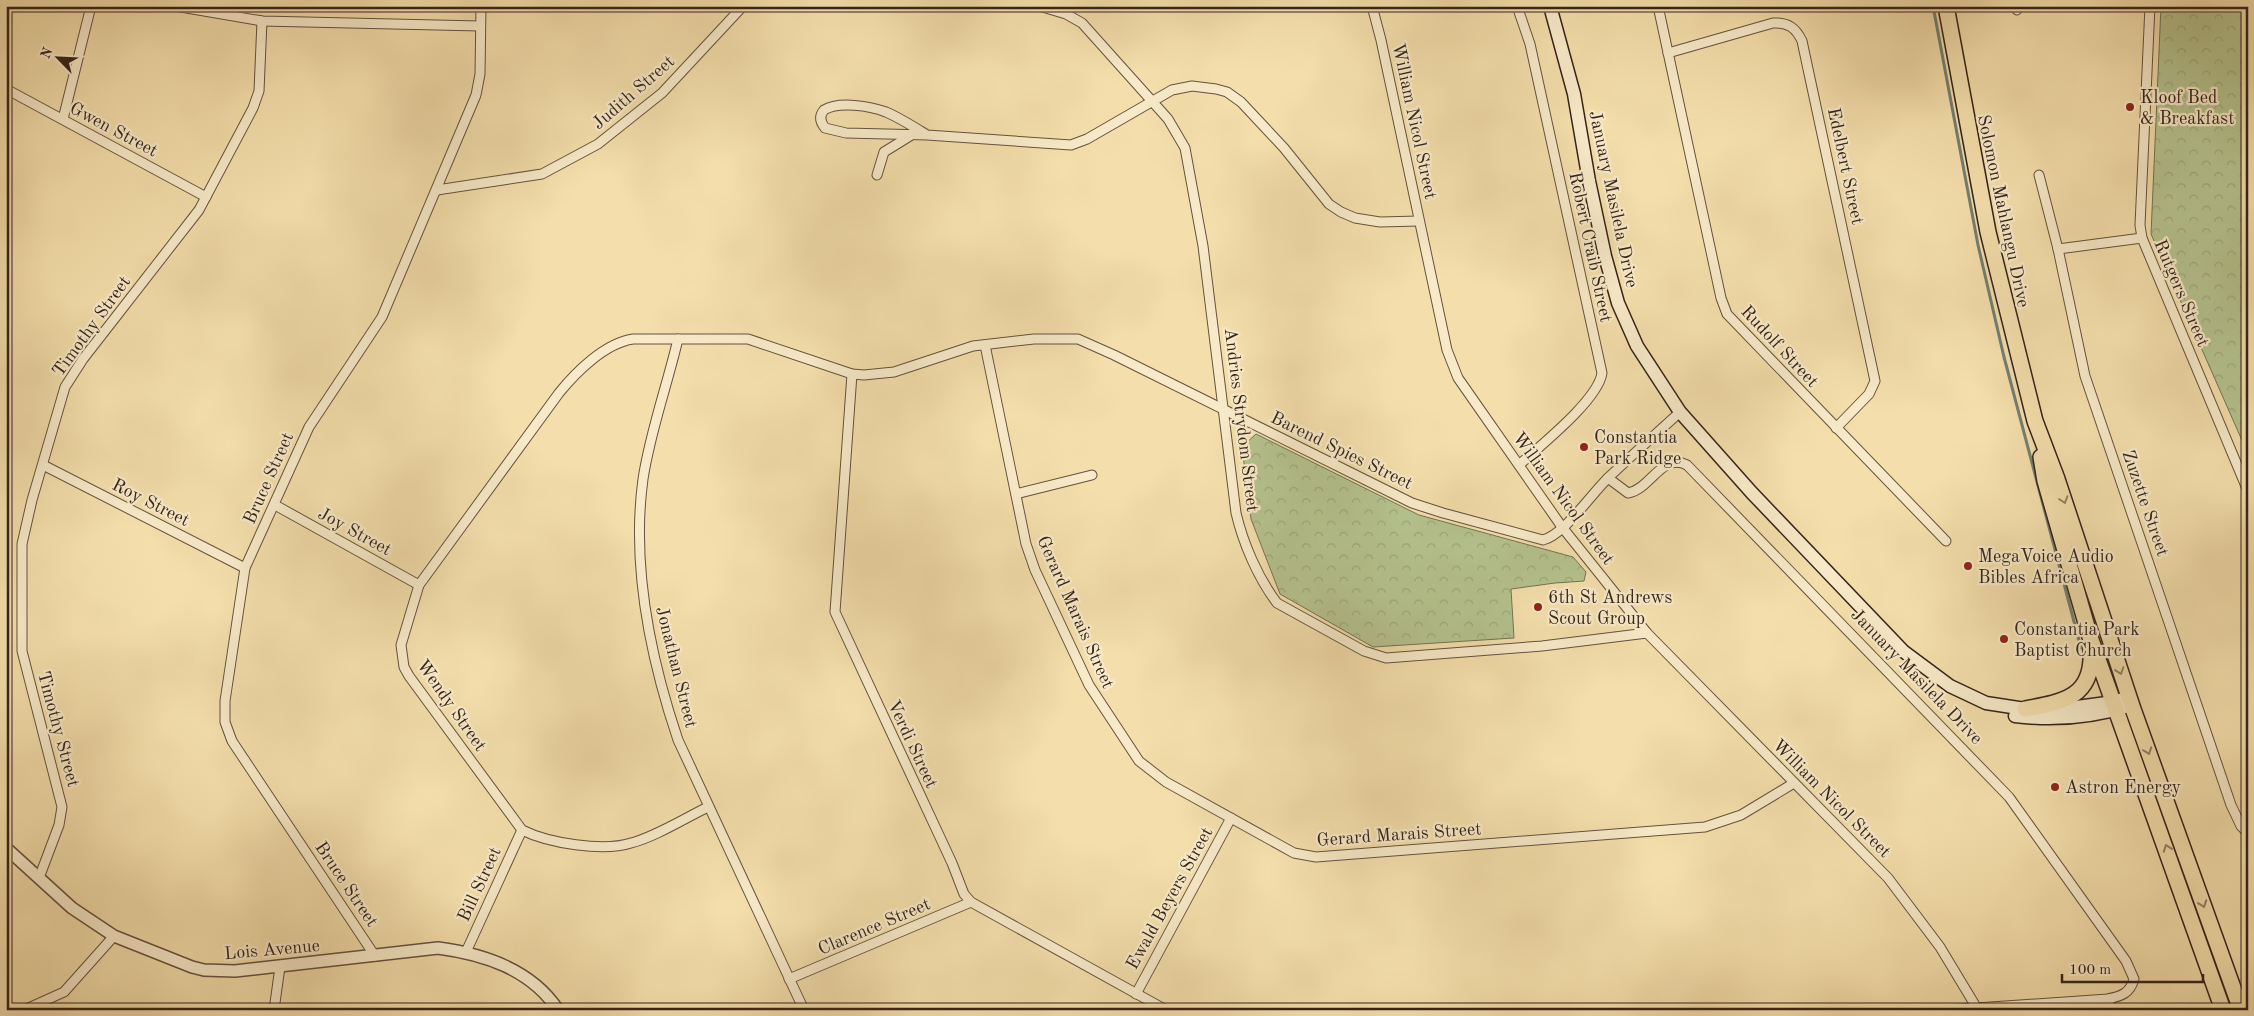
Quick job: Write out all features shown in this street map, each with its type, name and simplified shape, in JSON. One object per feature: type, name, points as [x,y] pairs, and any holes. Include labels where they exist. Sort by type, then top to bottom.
[{"type":"main road","name":"January Masilela Drive","points":[[1550,6],[1574,94],[1601,237],[1618,302],[1637,346],[1680,412],[1752,493],[1908,655],[1921,673],[1945,691],[1972,705],[1992,712],[2034,718],[2093,715],[2123,704]]},
{"type":"main road","name":"Solomon Mahlangu Drive","points":[[1946,6],[1990,241],[2035,421],[2045,480],[2090,637],[2123,704],[2241,1010]]},
{"type":"main road","name":"Solomon Mahlangu Drive","points":[[2035,421],[2057,479],[2123,704],[2223,1010]]},
{"type":"main road","points":[[2025,709],[2060,702],[2072,697],[2081,689],[2091,668],[2090,637]]},
{"type":"main road","name":"January Masilela Drive","points":[[1908,655],[1950,686],[1986,703],[2025,709],[2051,710],[2123,704]]},
{"type":"street","points":[[63,119],[91,6]]},
{"type":"street","points":[[175,6],[262,21],[480,26]]},
{"type":"street","name":"Bruce Street","points":[[375,956],[232,741],[225,722],[225,701],[245,568],[310,427],[382,317],[437,190],[476,95],[480,74],[481,6]]},
{"type":"street","name":"Judith Street","points":[[437,190],[542,174],[598,144],[662,93],[743,6]]},
{"type":"street","name":"Andries Strydom Street","points":[[1039,6],[1077,18],[1175,129],[1185,148],[1202,239],[1222,409],[1238,522],[1268,592],[1276,603],[1374,656],[1395,657],[1542,646],[1647,633]]},
{"type":"street","name":"William Nicol Street","points":[[1372,6],[1452,365],[1458,378],[1562,527],[1647,633],[1903,896],[1978,1008]]},
{"type":"street","name":"Robert Craib Street","points":[[1517,6],[1530,44],[1602,373],[1600,383],[1591,397],[1519,465]]},
{"type":"street","name":"Rudolf Street","points":[[1658,6],[1723,305],[1733,322],[1946,541]]},
{"type":"street","name":"Rutgers Street","points":[[2150,6],[2140,225],[2142,238],[2248,491]]},
{"type":"street","name":"Timothy Street","points":[[39,878],[59,825],[62,807],[24,661],[20,634],[22,544],[65,387],[83,359],[186,228],[206,197],[256,102],[260,71],[262,21]]},
{"type":"street","name":"Edelbert Street","points":[[1668,53],[1783,22],[1792,26],[1802,41],[1875,380],[1869,394],[1836,428]]},
{"type":"street","points":[[927,135],[889,113],[876,109],[834,106],[824,110],[821,116],[823,126],[830,130],[1071,145],[1087,139],[1172,90],[1182,87],[1197,87],[1227,92],[1248,108],[1284,148],[1329,204],[1355,218],[1380,222],[1419,221]]},
{"type":"street","name":"Gwen Street","points":[[6,89],[206,197]]},
{"type":"street","points":[[877,175],[884,152],[911,135]]},
{"type":"street","name":"Zuzette Street","points":[[2039,176],[2058,249],[2086,376],[2231,805],[2241,826],[2248,833]]},
{"type":"street","points":[[2058,249],[2142,238]]},
{"type":"street","name":"Barend Spies Street","points":[[678,339],[755,340],[852,374],[884,374],[964,348],[1034,339],[1078,339],[1430,509],[1536,539],[1549,538],[1562,527],[1608,478],[1680,412]]},
{"type":"street","name":"Wendy Street","points":[[522,830],[404,667],[401,645],[419,585],[567,384],[617,344],[633,340],[678,339]]},
{"type":"street","name":"Jonathan Street","points":[[678,339],[643,480],[640,573],[654,651],[668,710],[678,740],[804,1010]]},
{"type":"street","name":"Gerard Marais Street","points":[[985,345],[1026,544],[1089,685],[1122,738],[1139,761],[1157,777],[1294,853],[1316,856],[1705,828],[1741,815],[1794,783]]},
{"type":"street","name":"Verdi Street","points":[[852,374],[835,612],[952,863],[964,894],[972,902],[1164,1009]]},
{"type":"street","name":"January Masilela Drive","points":[[1608,478],[1628,493],[1636,492],[1669,462],[1681,462],[1687,465],[1970,756],[2009,797],[2132,970],[2134,979],[2132,988],[2121,997],[2108,999]]},
{"type":"street","name":"Roy Street","points":[[43,465],[245,568]]},
{"type":"street","points":[[1016,494],[1092,475]]},
{"type":"street","name":"Joy Street","points":[[275,505],[419,585]]},
{"type":"street","points":[[522,830],[532,835],[564,842],[618,846],[633,843],[708,807]]},
{"type":"street","name":"Ewald Beyers Street","points":[[1136,994],[1231,818]]},
{"type":"street","name":"Bill Street","points":[[466,952],[522,830]]},
{"type":"street","name":"Lois Avenue","points":[[6,848],[72,908],[114,936],[171,960],[204,970],[235,971],[280,967],[438,948],[466,952],[512,969],[542,990],[558,1010]]},
{"type":"street","name":"Clarence Street","points":[[789,979],[972,902]]},
{"type":"street","points":[[24,1010],[64,992],[114,936]]},
{"type":"street","points":[[274,1010],[280,967]]},
{"type":"street","points":[[1947,1010],[2108,999],[2111,1010]]},
{"type":"green space","points":[[2161,6],[2248,6],[2248,454],[2151,234]]},
{"type":"green space","points":[[1256,434],[1419,515],[1573,557],[1586,572],[1584,581],[1511,589],[1514,638],[1373,647],[1280,594],[1251,519],[1242,447]]},
{"type":"waterway","points":[[1933,6],[1978,245],[2004,357],[2081,648]]},
{"type":"place","name":"Kloof Bed & Breakfast","points":[[2130,107]]},
{"type":"place","name":"Constantia Park Ridge","points":[[1584,447]]},
{"type":"place","name":"MegaVoice Audio Bibles Africa","points":[[1968,566]]},
{"type":"place","name":"6th St Andrews Scout Group","points":[[1538,607]]},
{"type":"place","name":"Constantia Park Baptist Church","points":[[2004,639]]},
{"type":"place","name":"Astron Energy","points":[[2055,787]]}]
